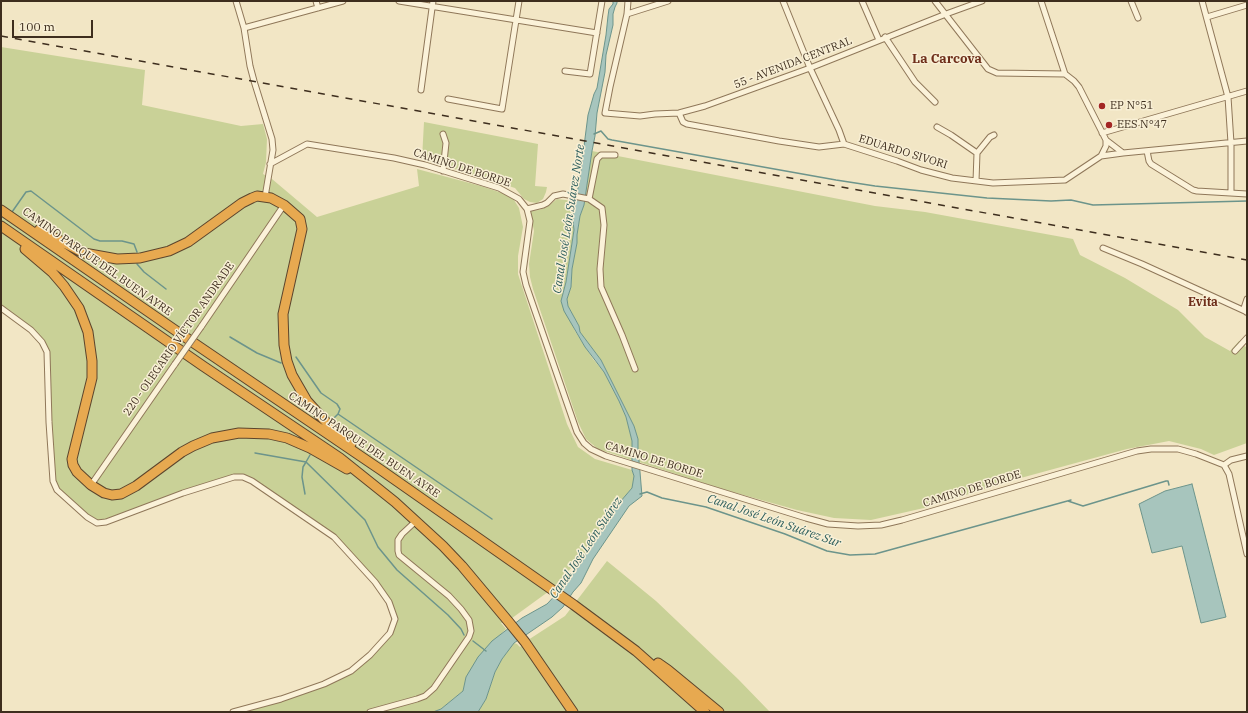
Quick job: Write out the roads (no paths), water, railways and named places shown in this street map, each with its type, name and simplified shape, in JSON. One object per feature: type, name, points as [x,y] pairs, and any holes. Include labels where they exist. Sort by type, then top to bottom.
[{"type":"highway","points":[[1,210],[84,253],[99,257],[128,260],[156,255],[188,242],[247,200],[257,196],[276,200],[284,205],[300,219],[302,224],[301,236],[283,314],[284,345],[292,375],[298,388],[313,409],[381,470]]},
{"type":"highway","name":"CAMINO PARQUE DEL BUEN AYRE","points":[[1,210],[552,589],[636,651],[705,712]]},
{"type":"highway","points":[[1,227],[52,272],[64,286],[79,308],[86,324],[91,346],[92,378],[72,458],[73,465],[77,472],[91,485],[112,495],[121,494],[136,486],[182,452],[201,442],[225,435],[254,433],[269,434],[287,438],[376,486]]},
{"type":"highway","points":[[1,227],[340,458],[376,486],[416,521],[462,566],[525,642],[573,712]]},
{"type":"highway","points":[[636,651],[662,666],[719,712]]},
{"type":"street","points":[[236,1],[244,28],[250,66],[272,139],[273,150],[265,197]]},
{"type":"street","points":[[316,1],[318,8]]},
{"type":"street","points":[[244,28],[343,1]]},
{"type":"street","points":[[399,1],[433,4],[516,21],[596,33]]},
{"type":"street","points":[[448,99],[502,109],[519,1]]},
{"type":"street","points":[[565,71],[590,74],[602,1]]},
{"type":"street","points":[[628,1],[627,14],[668,1]]},
{"type":"street","points":[[783,1],[810,68],[844,144]]},
{"type":"street","points":[[862,1],[879,40]]},
{"type":"street","points":[[935,1],[988,69],[997,73],[1065,74]]},
{"type":"street","name":"55 - AVENIDA CENTRAL","points":[[627,14],[605,113],[640,116],[679,113],[712,104],[810,68],[982,1]]},
{"type":"street","points":[[1041,1],[1065,74],[1079,87],[1106,140],[1123,153]]},
{"type":"street","points":[[1131,1],[1138,18]]},
{"type":"street","points":[[1202,1],[1228,97],[1231,143],[1231,194]]},
{"type":"street","points":[[421,90],[433,4]]},
{"type":"street","points":[[1207,17],[1247,5]]},
{"type":"street","points":[[886,38],[915,82],[935,102]]},
{"type":"street","points":[[1102,133],[1247,91]]},
{"type":"street","name":"EDUARDO SIVORI","points":[[679,113],[683,122],[695,126],[819,147],[844,144],[921,170],[952,178],[1002,184],[1029,181],[1064,180],[1101,156],[1247,141]]},
{"type":"street","points":[[937,127],[977,153]]},
{"type":"street","points":[[443,134],[446,143],[443,171]]},
{"type":"street","points":[[976,181],[977,153],[990,136],[994,135]]},
{"type":"street","points":[[1101,156],[1106,146],[1106,140]]},
{"type":"street","name":"CAMINO DE BORDE","points":[[270,164],[307,144],[394,158],[505,190],[519,199],[527,209],[530,228],[524,261],[524,279],[576,432],[584,443],[602,455],[806,518],[828,524],[858,526],[902,520],[1114,458],[1151,449],[1178,449],[1224,465]]},
{"type":"street","points":[[1147,151],[1151,164],[1197,192],[1247,194]]},
{"type":"street","points":[[588,198],[597,159],[604,154],[615,155]]},
{"type":"street","points":[[527,209],[547,203],[552,197],[558,194],[588,198],[602,208],[604,218],[600,269],[601,287],[635,369]]},
{"type":"street","name":"220 - OLEGARIO VÍCTOR ANDRADE","points":[[91,485],[284,205]]},
{"type":"street","points":[[1103,248],[1142,264],[1246,312]]},
{"type":"street","points":[[1246,312],[1244,308],[1247,299]]},
{"type":"street","points":[[1,308],[31,330],[42,342],[47,352],[49,422],[54,481],[57,490],[87,517],[97,523],[106,522],[183,493],[234,477],[242,477],[252,481],[334,537],[375,582],[389,602],[394,619],[390,633],[370,656],[351,671],[324,684],[281,699],[233,712]]},
{"type":"street","points":[[1235,351],[1247,338]]},
{"type":"street","points":[[1247,456],[1231,460],[1224,465],[1229,474],[1247,554]]},
{"type":"street","points":[[370,712],[425,696],[438,682],[469,637],[471,631],[469,620],[461,609],[449,596],[402,557],[398,551],[398,540],[402,534],[416,521]]},
{"type":"water","points":[[613,1],[617,1],[617,3],[613,14],[613,25],[606,55],[605,72],[597,113],[595,136],[584,205],[580,216],[577,235],[571,287],[567,299],[568,306],[579,326],[580,332],[601,360],[634,426],[638,439],[642,496],[629,506],[593,559],[581,583],[563,607],[552,617],[514,643],[502,659],[495,672],[486,699],[478,712],[433,712],[441,709],[463,691],[466,677],[478,657],[492,641],[522,618],[547,604],[562,588],[614,509],[632,488],[634,476],[632,470],[632,441],[626,417],[604,372],[585,347],[564,311],[561,301],[566,282],[574,230],[574,201],[579,185],[588,115],[597,88],[609,9],[613,4]]},
{"type":"water","points":[[1192,484],[1226,617],[1201,623],[1182,546],[1152,553],[1139,504],[1165,491]]},
{"type":"waterway","points":[[594,134],[601,131],[608,139],[612,140],[836,180],[875,186],[987,198],[1051,201],[1071,200],[1093,205],[1247,201]]},
{"type":"waterway","points":[[12,212],[26,192],[31,191],[94,239],[100,241],[122,241],[134,244],[137,252]]},
{"type":"waterway","points":[[137,264],[144,272],[166,289]]},
{"type":"waterway","points":[[230,337],[257,353],[281,363]]},
{"type":"waterway","points":[[296,357],[321,393],[337,404],[340,409],[338,414],[332,420]]},
{"type":"waterway","points":[[338,414],[492,519]]},
{"type":"waterway","points":[[255,453],[306,462],[303,467],[302,477],[305,494]]},
{"type":"waterway","points":[[310,455],[306,462],[365,520],[378,547],[397,570],[448,615],[461,629],[464,635]]},
{"type":"waterway","points":[[1068,501],[1083,506],[1166,481],[1168,481],[1169,485]]},
{"type":"waterway","name":"Canal José León Suárez Sur","points":[[640,494],[647,492],[662,498],[706,507],[785,534],[827,551],[850,555],[875,554],[1071,500]]},
{"type":"waterway","points":[[473,641],[486,651]]},
{"type":"railway","points":[[1,36],[1247,260]]},
{"type":"place","name":"EP N°51","points":[[1102,106]]},
{"type":"place","name":"EES N°47","points":[[1109,125]]},
{"type":"district","name":"La Carcova","points":[[947,59]]},
{"type":"district","name":"Evita","points":[[1203,303]]},
{"type":"water label","name":"Canal José León Suárez Norte","points":[[569,219]]},
{"type":"water label","name":"Canal José León Suárez","points":[[586,548]]}]
